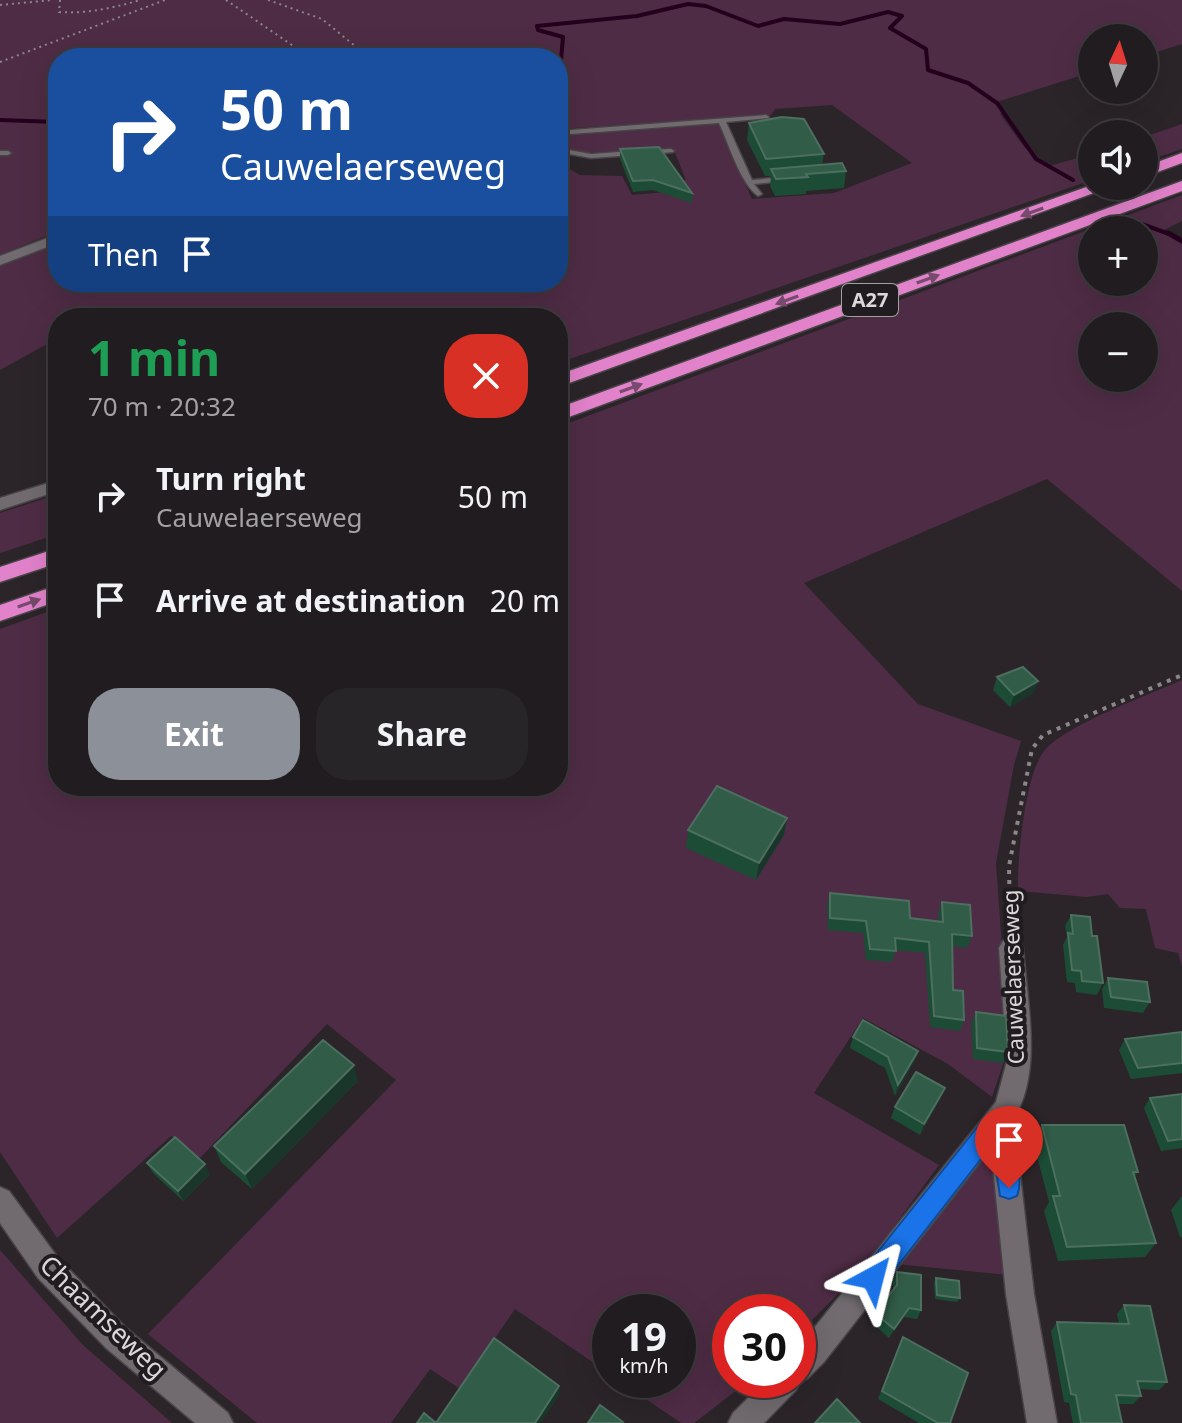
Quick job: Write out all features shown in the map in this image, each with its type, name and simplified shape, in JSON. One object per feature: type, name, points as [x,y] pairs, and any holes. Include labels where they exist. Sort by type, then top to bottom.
[{"type":"highway","points":[[1158,167],[1182,158]]},
{"type":"highway","name":"A27","points":[[568,411],[1182,186]]},
{"type":"highway","name":"A27","points":[[568,377],[1078,196]]},
{"type":"highway","points":[[0,575],[48,558]]},
{"type":"highway","points":[[0,613],[48,596]]},
{"type":"street","points":[[0,261],[48,242]]},
{"type":"street","points":[[0,504],[48,488]]},
{"type":"street","name":"Cauwelaerseweg","points":[[816,1349],[1007,1108],[1019,1061],[1011,948]]},
{"type":"street","points":[[991,1128],[1003,1140],[1020,1294],[1042,1423]]},
{"type":"street","name":"Chaamseweg","points":[[0,1200],[48,1268],[116,1338],[218,1423]]},
{"type":"street","points":[[743,1423],[768,1398]]},
{"type":"lane","points":[[568,132],[766,117]]},
{"type":"lane","points":[[722,121],[749,182],[758,194]]},
{"type":"lane","points":[[568,152],[591,156],[671,151]]},
{"type":"lane","points":[[749,182],[794,178]]},
{"type":"path","points":[[0,5],[53,0]]},
{"type":"path","points":[[60,0],[59,12],[76,14],[102,11],[140,0]]},
{"type":"path","points":[[0,62],[165,0]]},
{"type":"path","points":[[226,0],[296,48]]},
{"type":"path","points":[[268,0],[322,19],[357,48]]},
{"type":"path","name":"Cauwelaerseweg","points":[[1011,948],[1009,866],[1032,749],[1043,735],[1182,675]]},
{"type":"shaded area","points":[[0,0],[1182,0],[1182,44],[1158,52],[1158,24],[1078,24],[1078,76],[997,102],[1004,111],[1000,114],[1024,147],[1049,166],[1078,158],[1078,185],[568,360],[568,308],[48,308],[48,344],[0,370],[0,265],[48,245],[48,292],[568,292],[568,168],[580,175],[622,176],[632,195],[678,191],[674,181],[686,180],[673,148],[579,153],[568,150],[568,135],[719,124],[752,199],[834,193],[912,163],[832,105],[775,109],[771,115],[568,128],[568,48],[48,48],[48,235],[0,255]]},
{"type":"shaded area","points":[[1182,124],[1182,149],[1158,157],[1158,132]]},
{"type":"shaded area","points":[[1182,195],[1182,221],[1164,230],[1182,239],[1182,591],[1047,479],[804,583],[918,704],[1021,741],[996,863],[1009,1046],[992,1097],[948,1064],[863,1018],[814,1093],[939,1165],[862,1270],[816,1316],[816,1294],[712,1294],[712,1398],[727,1398],[694,1423],[681,1423],[644,1398],[696,1398],[696,1294],[592,1294],[592,1362],[515,1309],[460,1389],[430,1369],[391,1423],[257,1423],[148,1334],[396,1080],[327,1024],[199,1159],[171,1136],[57,1238],[0,1152],[0,629],[48,612],[48,796],[568,796],[568,423],[1078,234],[1078,296],[1158,296],[1158,216],[1126,216]]},
{"type":"shaded area","points":[[48,497],[48,537],[0,553],[0,513]]},
{"type":"shaded area","points":[[1182,680],[1182,966],[1178,953],[1155,948],[1146,909],[1120,908],[1108,894],[1087,897],[1018,891],[1027,797],[1037,762],[1044,751],[1089,721]]},
{"type":"shaded area","points":[[987,1152],[993,1154],[1009,1275],[895,1264]]},
{"type":"shaded area","points":[[0,1250],[83,1345],[172,1423],[0,1423]]},
{"type":"building","points":[[782,117],[804,119],[824,154],[766,159],[749,123]]},
{"type":"building","points":[[659,147],[692,193],[653,180],[633,181],[620,149]]},
{"type":"building","points":[[842,163],[846,171],[806,174],[808,177],[776,179],[771,169]]},
{"type":"building","points":[[1023,667],[1038,681],[1014,695],[997,677]]},
{"type":"building","points":[[717,786],[787,818],[759,863],[688,830]]},
{"type":"building","points":[[830,893],[909,901],[910,918],[943,922],[942,902],[970,905],[972,936],[952,934],[953,990],[963,991],[964,1020],[934,1016],[929,942],[895,938],[896,951],[870,949],[866,921],[830,918]]},
{"type":"building","points":[[1071,915],[1090,917],[1092,936],[1097,936],[1103,983],[1082,981],[1081,971],[1072,970],[1068,933],[1073,934]]},
{"type":"building","points":[[1108,978],[1147,982],[1150,1002],[1111,997]]},
{"type":"building","points":[[976,1012],[1006,1016],[1008,1052],[977,1048]]},
{"type":"building","points":[[863,1020],[918,1051],[898,1085],[888,1057],[853,1037]]},
{"type":"building","points":[[1182,1032],[1182,1063],[1138,1068],[1125,1039]]},
{"type":"building","points":[[323,1040],[354,1065],[245,1174],[214,1146]]},
{"type":"building","points":[[916,1072],[945,1088],[924,1124],[895,1107]]},
{"type":"building","points":[[1182,1094],[1182,1139],[1168,1141],[1150,1098]]},
{"type":"building","points":[[1042,1125],[1124,1125],[1138,1172],[1133,1172],[1156,1243],[1067,1247],[1053,1196],[1060,1196]]},
{"type":"building","points":[[175,1137],[205,1164],[178,1191],[147,1163]]},
{"type":"building","points":[[897,1272],[921,1275],[921,1310],[909,1308],[894,1329],[875,1313],[897,1285]]},
{"type":"building","points":[[936,1278],[959,1281],[960,1298],[937,1295]]},
{"type":"building","points":[[1124,1305],[1150,1306],[1167,1382],[1137,1381],[1141,1396],[1116,1395],[1122,1423],[1081,1423],[1076,1395],[1071,1394],[1057,1322],[1129,1324]]},
{"type":"building","points":[[903,1337],[968,1373],[950,1423],[938,1423],[882,1391]]},
{"type":"building","points":[[494,1338],[559,1386],[535,1423],[436,1423]]},
{"type":"building","points":[[837,1399],[860,1423],[815,1423]]},
{"type":"building","points":[[600,1405],[623,1422],[588,1423]]},
{"type":"building","points":[[424,1413],[436,1423],[417,1423]]},
{"type":"waterway","points":[[562,48],[563,37],[538,30],[537,26],[637,16],[688,4],[706,6],[758,26],[784,19],[840,24],[888,12],[902,16],[890,28],[926,49],[928,70],[968,83],[997,103],[1036,159],[1073,180]]},
{"type":"waterway","points":[[0,120],[48,122]]},
{"type":"waterway","points":[[1158,230],[1171,234]]},
{"type":"waterway","points":[[1171,234],[1182,241]]},
{"type":"route","points":[[873,1278],[991,1128],[1003,1140],[1009,1188]]}]
